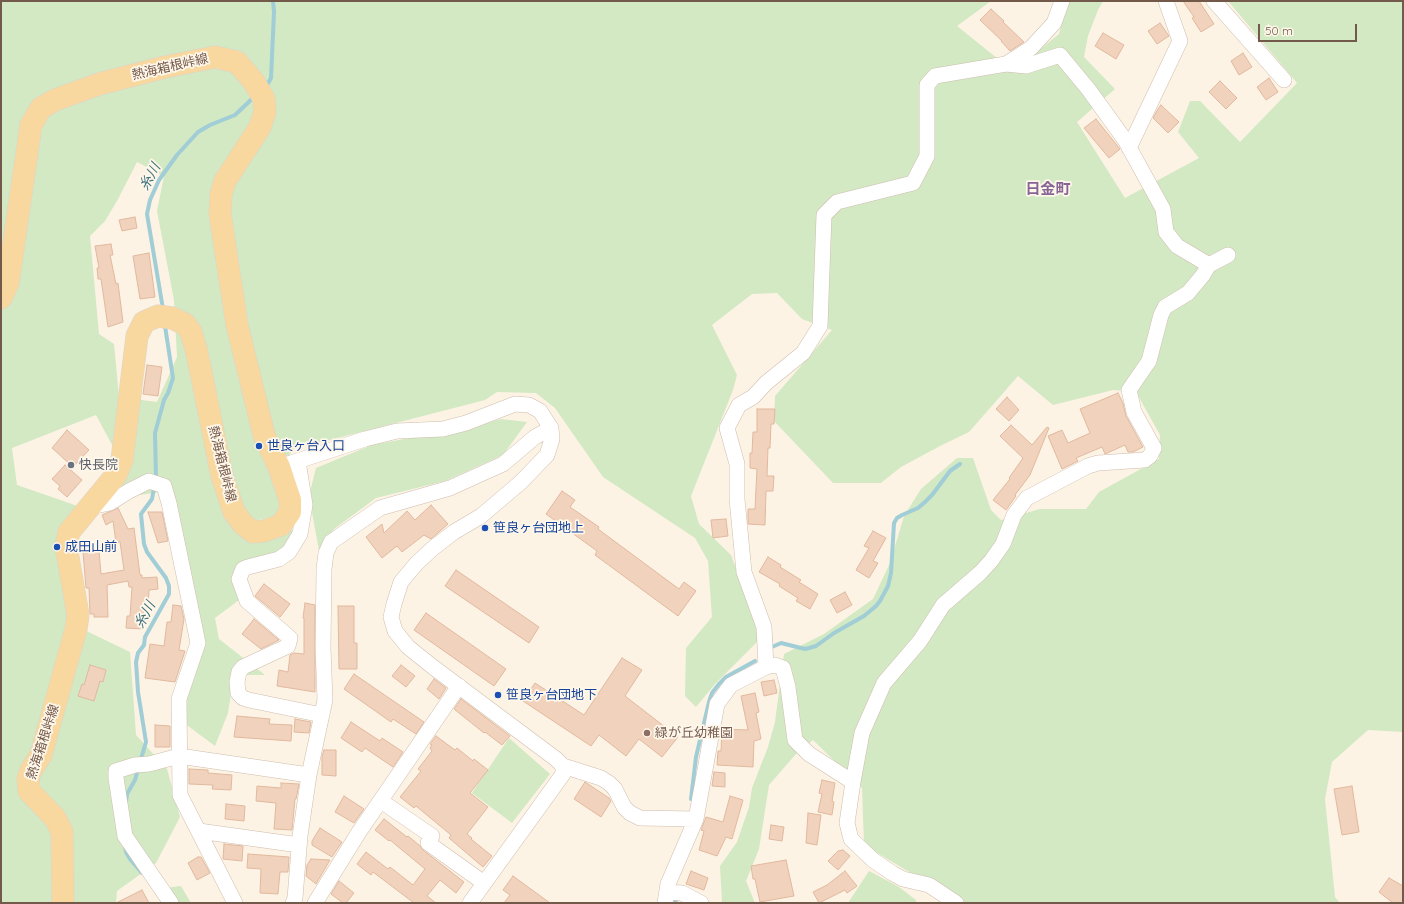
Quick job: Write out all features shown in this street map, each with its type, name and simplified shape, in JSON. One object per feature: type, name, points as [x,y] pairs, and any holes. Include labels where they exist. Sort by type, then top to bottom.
[{"type":"main road","name":"熱海箱根峠線","points":[[1,298],[8,283],[32,125],[41,108],[55,100],[99,84],[165,67],[216,57],[237,62],[254,82],[264,99],[266,112],[260,127],[225,181],[221,194],[220,214],[237,325],[264,435],[288,464],[290,512],[281,525],[264,531],[253,532],[243,524],[234,512],[222,476],[197,353],[191,332],[185,324],[172,318],[158,316],[144,322],[137,336],[122,460],[116,475],[69,532],[66,546],[78,615],[76,629],[41,755],[31,770],[28,779],[29,791],[55,818],[62,832],[63,903]]},
{"type":"street","points":[[1006,64],[1031,48],[1054,23],[1062,1]]},
{"type":"street","points":[[1129,148],[1180,41],[1166,1]]},
{"type":"street","points":[[1214,1],[1284,80]]},
{"type":"street","points":[[766,667],[764,627],[744,572],[737,499],[737,464],[728,428],[739,405],[752,397],[766,383],[803,353],[820,326],[824,215],[837,202],[913,183],[927,156],[927,85],[934,76],[1006,64],[1026,66],[1060,55],[1089,90],[1125,140],[1163,209],[1166,232],[1177,246],[1209,264]]},
{"type":"street","points":[[956,903],[929,885],[902,879],[892,873],[873,860],[851,839],[847,823],[862,733],[884,683],[920,641],[942,605],[991,562],[1003,544],[1014,515],[1027,498],[1088,466],[1098,463],[1146,460],[1150,456],[1154,448],[1134,412],[1129,390],[1149,361],[1161,315],[1165,307],[1188,293],[1203,275],[1209,264],[1228,255]]},
{"type":"street","points":[[322,715],[249,700],[243,698],[238,693],[237,682],[239,672],[243,667],[288,646],[290,638],[246,601],[239,579],[243,569],[279,559],[289,552],[300,534],[305,505],[288,464],[365,439],[397,431],[444,429],[466,423],[515,404],[528,405],[540,411],[551,428],[552,439],[547,455],[521,482],[481,516],[454,532],[432,548],[416,564],[401,582],[394,604],[391,617],[395,631],[408,647],[556,759],[563,766],[601,778],[609,783],[615,789],[624,807],[630,813],[640,818],[696,819]]},
{"type":"street","points":[[293,903],[295,898],[299,844],[309,775],[325,700],[323,648],[324,569],[326,553],[331,542],[380,508],[450,488],[503,464],[535,437],[551,428]]},
{"type":"street","points":[[90,507],[110,503],[149,481],[164,486],[169,502],[198,643],[179,699],[180,795],[235,903]]},
{"type":"street","points":[[701,903],[682,893],[666,898],[668,884],[696,819],[717,704],[731,684],[757,673],[766,667],[775,665],[783,668],[788,687],[795,740],[809,754],[853,782]]},
{"type":"street","points":[[320,901],[359,832],[459,686]]},
{"type":"street","points":[[171,903],[125,836],[116,771],[135,765],[149,764],[179,756],[309,775]]},
{"type":"street","points":[[470,903],[563,774],[563,766]]},
{"type":"street","points":[[380,801],[432,836],[428,843],[484,883]]},
{"type":"street","points":[[199,831],[299,844]]},
{"type":"green space","points":[[1,1],[991,1],[957,26],[1013,71],[1059,34],[1068,1],[1103,1],[1088,36],[1084,57],[1115,89],[1077,122],[1125,198],[1199,158],[1178,132],[1190,101],[1200,101],[1240,142],[1297,83],[1228,1],[1403,1],[1403,732],[1368,730],[1332,762],[1325,799],[1335,897],[1340,903],[955,903],[936,888],[864,845],[862,788],[813,740],[796,754],[769,785],[759,849],[746,881],[755,903],[722,903],[720,866],[737,842],[749,807],[752,788],[768,747],[775,722],[784,654],[824,634],[873,599],[890,563],[904,516],[921,489],[957,458],[973,458],[991,510],[1001,520],[1040,509],[1086,509],[1099,492],[1159,459],[1160,435],[1136,392],[1113,390],[1053,405],[1018,376],[969,432],[901,467],[881,483],[833,483],[774,421],[775,396],[832,330],[802,319],[777,293],[752,294],[712,325],[737,375],[733,390],[691,496],[699,524],[731,555],[754,617],[758,641],[715,684],[696,707],[685,696],[686,648],[712,617],[708,561],[695,538],[603,477],[555,408],[536,393],[497,392],[485,400],[291,450],[280,515],[250,522],[262,539],[293,530],[283,549],[234,576],[243,597],[215,618],[219,639],[265,675],[234,675],[228,713],[215,746],[180,720],[190,655],[194,610],[167,491],[120,498],[125,469],[96,415],[12,448],[17,485],[95,512],[63,529],[76,626],[130,652],[136,735],[167,769],[180,817],[156,863],[117,891],[116,903],[1,903]],"holes":[[[137,162],[164,176],[157,211],[174,300],[177,357],[157,402],[119,397],[114,344],[99,334],[90,236],[105,221]]]},
{"type":"green space","points":[[501,419],[527,422],[503,455],[445,481],[376,498],[334,529],[320,556],[309,496],[316,468],[372,445],[479,425]]},
{"type":"green space","points":[[509,738],[550,774],[512,823],[472,793]]},
{"type":"green space","points":[[869,871],[899,887],[916,900],[916,903],[848,903]]},
{"type":"green space","points":[[181,886],[191,903],[162,903],[165,888]]},
{"type":"building","points":[[1183,1],[1199,1],[1214,24],[1201,32],[1192,18],[1194,17]]},
{"type":"building","points":[[991,9],[1024,42],[1010,51],[1002,41],[980,20]]},
{"type":"building","points":[[1160,23],[1169,36],[1157,44],[1148,31]]},
{"type":"building","points":[[1103,33],[1124,45],[1116,59],[1095,46]]},
{"type":"building","points":[[1243,53],[1252,67],[1239,75],[1231,61]]},
{"type":"building","points":[[1269,78],[1278,92],[1266,100],[1257,87]]},
{"type":"building","points":[[1220,81],[1237,98],[1226,109],[1209,92]]},
{"type":"building","points":[[1161,105],[1179,122],[1168,133],[1153,118]]},
{"type":"building","points":[[1096,119],[1120,149],[1109,158],[1084,128]]},
{"type":"building","points":[[135,217],[137,228],[122,231],[119,220]]},
{"type":"building","points":[[111,244],[113,255],[110,255],[116,284],[118,283],[123,322],[108,327],[101,279],[98,279],[97,268],[99,268],[95,246]]},
{"type":"building","points":[[149,253],[155,297],[140,299],[133,256]]},
{"type":"building","points":[[147,365],[162,367],[158,396],[143,394]]},
{"type":"building","points":[[1118,393],[1123,403],[1126,416],[1143,447],[1133,452],[1128,452],[1125,445],[1105,454],[1102,447],[1076,458],[1078,461],[1062,469],[1048,436],[1062,430],[1068,443],[1090,433],[1080,409]]},
{"type":"building","points":[[1007,397],[1019,410],[1009,421],[996,409]]},
{"type":"building","points":[[757,409],[775,409],[774,424],[771,424],[770,448],[768,448],[767,476],[774,476],[773,491],[766,491],[765,525],[748,524],[748,509],[755,509],[757,469],[750,468],[750,453],[752,453],[753,432],[757,432]]},
{"type":"building","points":[[1011,425],[1032,445],[1047,427],[1049,428],[1030,475],[1006,510],[993,500],[1010,479],[1009,478],[1023,458],[1000,436]]},
{"type":"building","points":[[67,430],[89,450],[73,467],[52,448]]},
{"type":"building","points":[[65,465],[82,480],[67,497],[58,489],[60,486],[52,479]]},
{"type":"building","points":[[562,491],[575,500],[570,507],[599,527],[598,529],[679,589],[684,582],[696,591],[678,616],[595,555],[597,551],[546,514]]},
{"type":"building","points":[[431,505],[448,524],[431,539],[424,535],[402,552],[397,546],[382,558],[366,537],[382,524],[384,533],[407,511],[415,520]]},
{"type":"building","points":[[118,508],[128,529],[134,528],[140,575],[142,575],[142,578],[157,577],[158,589],[149,590],[148,608],[144,608],[143,629],[126,628],[127,616],[130,616],[132,587],[129,587],[128,581],[107,585],[108,617],[94,617],[94,614],[90,614],[89,588],[86,588],[83,552],[99,551],[101,574],[124,570],[120,542],[116,543],[113,521],[106,525],[102,515]]},
{"type":"building","points":[[148,512],[162,512],[168,541],[158,543]]},
{"type":"building","points":[[726,519],[728,536],[713,538],[711,520]]},
{"type":"building","points":[[873,531],[886,538],[873,561],[878,563],[869,578],[856,570],[869,548],[864,546]]},
{"type":"building","points":[[768,557],[781,565],[780,567],[801,580],[799,582],[818,594],[810,609],[796,601],[798,598],[779,586],[780,584],[759,572]]},
{"type":"building","points":[[456,570],[539,627],[529,643],[445,586]]},
{"type":"building","points":[[264,584],[290,604],[280,617],[255,596]]},
{"type":"building","points":[[845,592],[852,605],[837,613],[830,600]]},
{"type":"building","points":[[305,603],[315,605],[315,692],[277,686],[279,670],[288,672],[290,655],[294,653],[304,654],[303,618]]},
{"type":"building","points":[[173,605],[181,606],[184,619],[179,650],[185,651],[175,682],[145,678],[150,644],[164,646],[167,622],[171,622]]},
{"type":"building","points":[[338,606],[354,606],[354,643],[357,643],[357,669],[339,669]]},
{"type":"building","points":[[426,613],[506,669],[494,686],[414,630]]},
{"type":"building","points":[[254,619],[279,640],[261,649],[242,634]]},
{"type":"building","points":[[622,658],[642,670],[625,696],[678,737],[662,757],[639,739],[626,756],[599,735],[591,746],[523,701],[535,683],[584,715]]},
{"type":"building","points":[[90,665],[106,670],[103,682],[100,681],[94,701],[78,696],[82,684],[84,685]]},
{"type":"building","points":[[401,665],[415,676],[406,687],[392,676]]},
{"type":"building","points":[[354,674],[424,722],[416,734],[393,719],[391,722],[344,689]]},
{"type":"building","points":[[434,679],[446,688],[439,699],[427,689]]},
{"type":"building","points":[[774,680],[777,693],[764,696],[761,682]]},
{"type":"building","points":[[755,693],[759,712],[756,713],[761,739],[754,741],[753,767],[717,765],[718,751],[721,751],[722,729],[748,730],[741,696]]},
{"type":"building","points":[[461,699],[510,736],[502,745],[454,709]]},
{"type":"building","points":[[237,716],[270,719],[269,724],[292,725],[291,741],[234,737]]},
{"type":"building","points":[[295,719],[311,722],[309,733],[294,732]]},
{"type":"building","points":[[351,722],[380,741],[382,738],[403,752],[393,767],[365,748],[362,752],[341,738]]},
{"type":"building","points":[[155,725],[170,726],[170,747],[155,747]]},
{"type":"building","points":[[436,736],[455,750],[457,748],[473,761],[474,759],[488,770],[470,793],[488,807],[467,834],[492,856],[483,867],[449,838],[451,835],[416,806],[414,808],[400,797],[421,771],[418,769],[432,751],[430,748],[432,745],[430,744]]},
{"type":"building","points":[[324,750],[336,750],[336,776],[322,775],[322,756]]},
{"type":"building","points":[[189,769],[208,770],[208,773],[232,775],[231,790],[212,789],[213,785],[189,784]]},
{"type":"building","points":[[714,772],[725,773],[725,787],[712,786]]},
{"type":"building","points":[[822,780],[835,783],[832,801],[834,802],[832,815],[818,812],[822,794],[819,793]]},
{"type":"building","points":[[585,782],[609,798],[611,801],[601,817],[574,799]]},
{"type":"building","points":[[281,783],[299,784],[295,799],[292,830],[274,829],[276,803],[256,801],[257,786],[281,788]]},
{"type":"building","points":[[1352,786],[1359,832],[1342,835],[1334,789]]},
{"type":"building","points":[[344,796],[364,809],[354,823],[335,812]]},
{"type":"building","points":[[730,796],[743,800],[732,839],[726,837],[717,856],[699,850],[704,831],[701,830],[706,817],[723,822]]},
{"type":"building","points":[[226,804],[245,806],[244,821],[225,819]]},
{"type":"building","points":[[808,813],[821,815],[817,845],[806,843]]},
{"type":"building","points":[[384,819],[407,837],[408,836],[423,850],[464,882],[456,893],[440,880],[427,896],[436,903],[414,903],[373,872],[371,875],[357,864],[366,852],[388,869],[390,867],[413,885],[425,869],[390,840],[389,841],[375,830]]},
{"type":"building","points":[[771,825],[784,827],[782,841],[769,839]]},
{"type":"building","points":[[320,828],[342,842],[332,857],[312,845],[312,841]]},
{"type":"building","points":[[224,844],[243,846],[242,861],[223,859]]},
{"type":"building","points":[[843,850],[850,856],[838,870],[828,861],[838,851]]},
{"type":"building","points":[[248,854],[289,857],[288,872],[280,872],[278,894],[260,893],[261,869],[247,868]]},
{"type":"building","points":[[198,857],[201,857],[210,873],[197,880],[188,863]]},
{"type":"building","points":[[311,859],[330,860],[316,884],[306,876],[307,865]]},
{"type":"building","points":[[786,860],[794,896],[760,902],[755,879],[753,879],[751,866]]},
{"type":"building","points":[[691,871],[708,878],[704,890],[686,884]]},
{"type":"building","points":[[845,871],[857,886],[847,893],[845,890],[819,903],[813,892],[827,885]]},
{"type":"building","points":[[513,876],[550,903],[504,903],[510,895],[503,890]]},
{"type":"building","points":[[1389,878],[1403,886],[1403,903],[1393,903],[1379,892]]},
{"type":"building","points":[[339,881],[354,893],[346,903],[343,903],[331,894]]},
{"type":"building","points":[[142,890],[149,903],[116,903]]},
{"type":"waterway","name":"糸川","points":[[266,87],[271,78],[274,12],[273,1]]},
{"type":"waterway","name":"糸川","points":[[163,309],[147,214],[150,200],[159,180],[177,155],[198,132],[210,125],[235,115],[254,97]]},
{"type":"waterway","name":"糸川","points":[[156,480],[155,433],[164,400],[173,378],[165,326]]},
{"type":"waterway","points":[[772,647],[781,643],[805,649],[816,646],[834,633],[864,616],[876,606],[888,586],[891,573],[894,523],[897,518],[918,508],[925,502],[950,471],[960,464]]},
{"type":"waterway","name":"糸川","points":[[140,762],[146,742],[138,692],[136,662],[138,653],[144,645],[145,637],[169,594],[169,586],[166,578],[147,552],[144,544],[141,514],[152,499],[154,488]]},
{"type":"waterway","points":[[691,799],[696,757],[712,693],[726,677],[755,661]]},
{"type":"waterway","name":"糸川","points":[[126,802],[127,794],[135,780],[138,769]]},
{"type":"waterway","name":"糸川","points":[[125,845],[126,852],[130,859],[142,873]]},
{"type":"place","name":"世良ヶ台入口","points":[[259,446]]},
{"type":"place","name":"快長院","points":[[71,465]]},
{"type":"place","name":"笹良ヶ台団地上","points":[[485,528]]},
{"type":"place","name":"成田山前","points":[[57,547]]},
{"type":"place","name":"笹良ヶ台団地下","points":[[498,695]]},
{"type":"place","name":"緑が丘幼稚園","points":[[647,733]]},
{"type":"district","name":"日金町","points":[[1048,189]]}]
